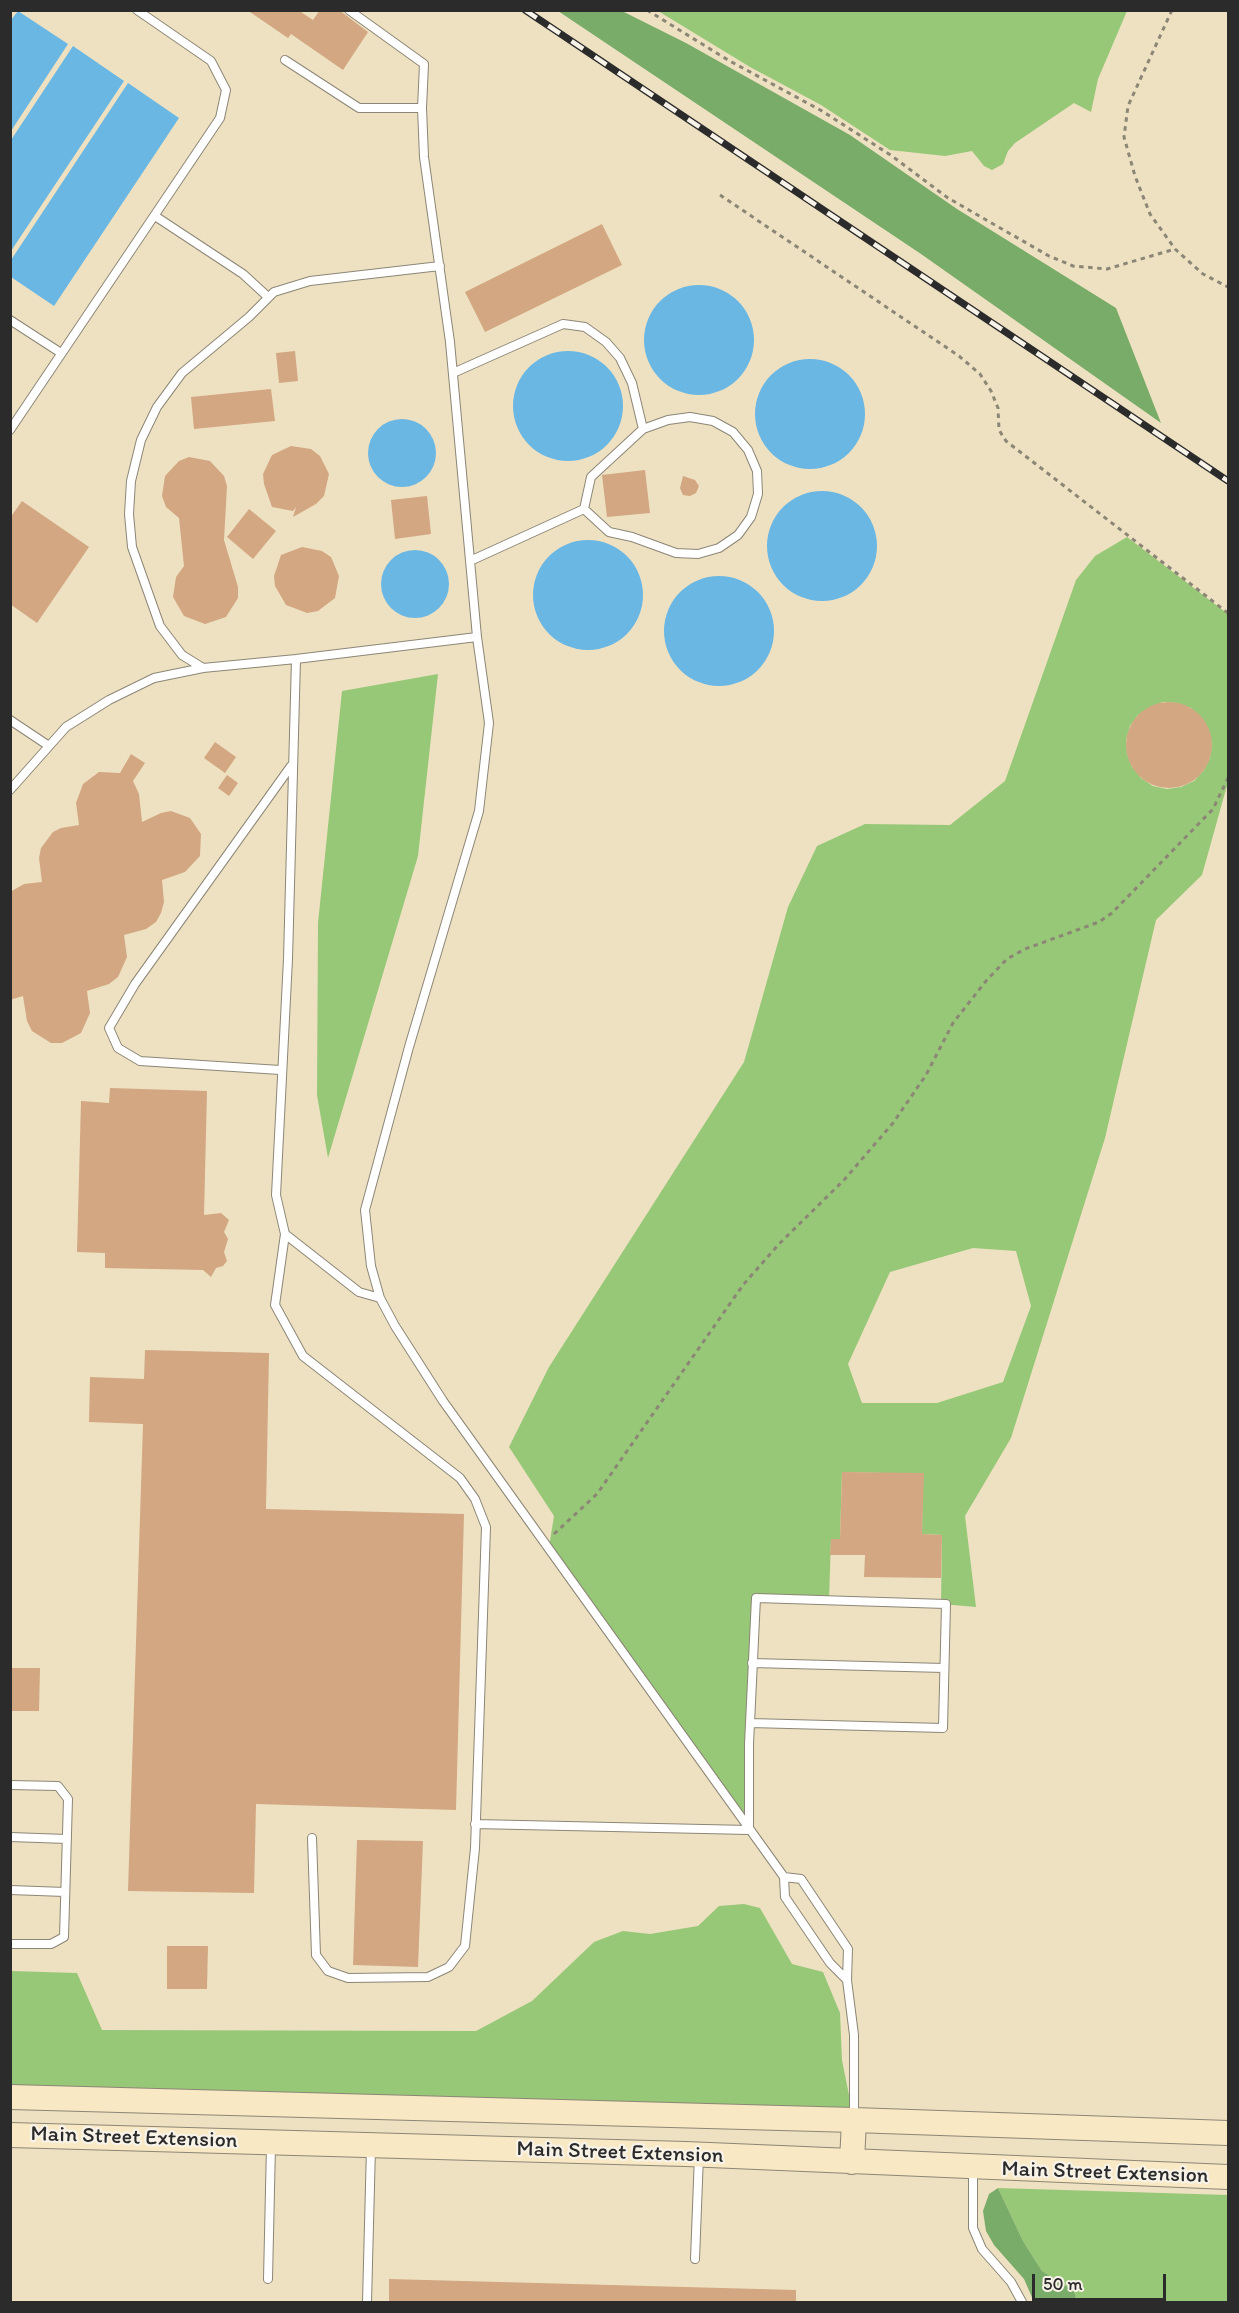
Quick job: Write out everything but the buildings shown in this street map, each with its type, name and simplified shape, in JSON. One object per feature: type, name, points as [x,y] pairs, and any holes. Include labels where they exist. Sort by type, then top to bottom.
[{"type":"main road","name":"Main Street Extension","points":[[10,2097],[854,2120],[1228,2133]]},
{"type":"main road","points":[[852,2162],[854,2120]]},
{"type":"main road","name":"Main Street Extension","points":[[10,2135],[699,2155],[1228,2177]]},
{"type":"lane","points":[[10,430],[220,118],[226,90],[211,61],[137,10]]},
{"type":"lane","points":[[348,10],[424,64],[422,108],[424,157],[453,373],[477,637],[489,723],[479,811],[409,1047],[364,1210],[371,1266],[380,1298],[395,1326],[444,1401],[784,1877],[786,1897],[819,1947],[847,1980]]},
{"type":"lane","points":[[285,60],[359,108],[422,108]]},
{"type":"lane","points":[[155,216],[243,274],[268,297]]},
{"type":"lane","points":[[203,668],[182,655],[160,626],[132,547],[129,514],[131,480],[141,440],[157,407],[182,373],[274,292],[310,281],[440,266]]},
{"type":"lane","points":[[10,320],[61,353]]},
{"type":"lane","points":[[453,373],[563,324],[585,327],[606,342],[620,358],[632,383],[643,429]]},
{"type":"lane","points":[[690,417],[713,421],[733,432],[748,450],[757,471],[758,495],[751,517],[738,535],[719,548],[698,554],[676,553],[632,537],[609,532],[584,509],[591,477],[643,429],[668,420],[690,417]]},
{"type":"lane","points":[[470,561],[584,509]]},
{"type":"lane","points":[[10,790],[66,727],[109,700],[154,678],[203,668],[477,637]]},
{"type":"lane","points":[[296,659],[291,766],[288,959],[280,1070],[276,1195],[285,1234],[275,1305],[303,1356],[460,1478],[476,1499],[486,1527],[475,1824],[465,1946],[448,1966],[428,1977],[348,1978],[328,1971],[316,1955],[312,1838]]},
{"type":"lane","points":[[10,720],[49,746]]},
{"type":"lane","points":[[280,1070],[140,1061],[118,1048],[109,1028],[135,984],[291,766]]},
{"type":"lane","points":[[285,1234],[358,1292],[380,1298]]},
{"type":"lane","points":[[749,1830],[750,1723],[756,1598],[946,1604],[943,1728],[750,1723]]},
{"type":"lane","points":[[753,1663],[944,1668]]},
{"type":"lane","points":[[10,1785],[58,1785],[68,1799],[64,1937],[51,1944],[10,1944]]},
{"type":"lane","points":[[475,1824],[749,1830]]},
{"type":"lane","points":[[10,1837],[67,1839]]},
{"type":"lane","points":[[784,1877],[801,1879],[848,1949],[847,1980],[854,2035],[854,2120]]},
{"type":"lane","points":[[10,1890],[65,1892]]},
{"type":"lane","points":[[268,2279],[271,2142]]},
{"type":"lane","points":[[367,2302],[372,2145]]},
{"type":"lane","points":[[695,2259],[699,2155]]},
{"type":"lane","points":[[973,2168],[973,2228],[982,2249],[1011,2282],[1022,2302]]},
{"type":"path","points":[[647,10],[728,60],[822,111],[892,156],[948,198],[1050,256],[1073,266],[1107,269],[1175,249]]},
{"type":"path","points":[[1172,10],[1128,106],[1124,137],[1135,176],[1150,214],[1175,249],[1203,274],[1228,287]]},
{"type":"path","points":[[720,195],[959,356],[980,374],[991,391],[998,408],[999,430],[1006,441],[1228,612]]},
{"type":"path","points":[[545,1540],[564,1527],[597,1494],[743,1285],[778,1244],[844,1180],[893,1123],[926,1075],[953,1023],[986,981],[1008,959],[1025,949],[1099,922],[1112,913],[1213,808],[1228,778]]},
{"type":"green space","points":[[558,11],[622,11],[686,43],[850,135],[957,209],[1116,308],[1161,423],[921,254]]},
{"type":"green space","points":[[658,11],[1127,11],[1098,79],[1091,112],[1074,103],[1015,143],[1008,151],[1003,164],[992,170],[984,166],[972,151],[945,156],[890,150],[821,105],[750,67]]},
{"type":"green space","points":[[1127,537],[1228,614],[1228,782],[1202,875],[1156,920],[1105,1138],[1011,1438],[965,1516],[976,1607],[941,1604],[942,1535],[922,1534],[923,1474],[842,1472],[840,1539],[831,1539],[829,1600],[756,1598],[749,1830],[549,1547],[554,1516],[509,1447],[549,1367],[744,1062],[788,907],[817,846],[865,824],[950,825],[1005,781],[1076,580],[1095,556]],"holes":[[[1163,702],[1178,703],[1191,708],[1202,718],[1209,730],[1212,744],[1210,758],[1204,770],[1194,781],[1181,787],[1167,789],[1153,786],[1141,778],[1132,767],[1127,754],[1126,740],[1130,726],[1138,715]],[[973,1248],[1016,1251],[1031,1306],[1003,1382],[937,1403],[862,1403],[848,1364],[890,1272]]]},
{"type":"green space","points":[[438,674],[418,856],[328,1158],[317,1095],[318,923],[342,691]]},
{"type":"green space","points":[[744,1904],[760,1908],[792,1964],[823,1972],[840,2013],[842,2060],[854,2120],[11,2097],[11,1971],[77,1973],[102,2030],[476,2031],[532,2001],[594,1942],[623,1931],[650,1934],[698,1926],[719,1906]]},
{"type":"green space","points":[[998,2188],[1228,2195],[1228,2302],[1077,2302],[1074,2291],[1042,2271],[1023,2241]]},
{"type":"green space","points":[[998,2188],[1023,2241],[1042,2271],[1074,2291],[1077,2302],[1034,2302],[1024,2279],[994,2245],[986,2231],[983,2211],[989,2194]]},
{"type":"water","points":[[18,11],[68,44],[11,131],[11,20]]},
{"type":"water","points":[[73,46],[124,81],[11,251],[11,140]]},
{"type":"water","points":[[128,83],[179,118],[54,306],[11,277],[11,260]]},
{"type":"water","points":[[699,285],[720,289],[738,301],[750,319],[754,340],[750,361],[738,379],[720,391],[699,395],[678,391],[660,379],[648,361],[644,340],[648,319],[660,301],[678,289]]},
{"type":"water","points":[[568,351],[589,355],[607,367],[619,385],[623,406],[619,427],[607,445],[589,457],[568,461],[547,457],[529,445],[517,427],[513,406],[517,385],[529,367],[547,355]]},
{"type":"water","points":[[810,359],[831,363],[849,375],[861,393],[865,414],[861,435],[849,453],[831,465],[810,469],[789,465],[771,453],[759,435],[755,414],[759,393],[771,375],[789,363]]},
{"type":"water","points":[[395,419],[409,419],[421,424],[431,434],[436,453],[431,472],[421,482],[409,487],[395,487],[383,482],[373,472],[368,460],[368,446],[373,434],[383,424]]},
{"type":"water","points":[[822,491],[843,495],[861,507],[873,525],[877,546],[873,567],[861,585],[843,597],[822,601],[801,597],[783,585],[771,567],[767,546],[771,525],[783,507],[801,495]]},
{"type":"water","points":[[588,540],[609,544],[627,556],[639,574],[643,595],[639,616],[627,634],[609,646],[588,650],[567,646],[549,634],[537,616],[533,595],[537,574],[549,556],[567,544]]},
{"type":"water","points":[[408,550],[422,550],[434,555],[444,565],[449,584],[444,603],[434,613],[422,618],[408,618],[396,613],[386,603],[381,591],[381,577],[386,565],[396,555]]},
{"type":"water","points":[[719,576],[740,580],[758,592],[770,610],[774,631],[770,652],[758,670],[740,682],[719,686],[698,682],[680,670],[668,652],[664,631],[668,610],[680,592],[698,580]]},
{"type":"railway","points":[[525,10],[1228,481]]}]
